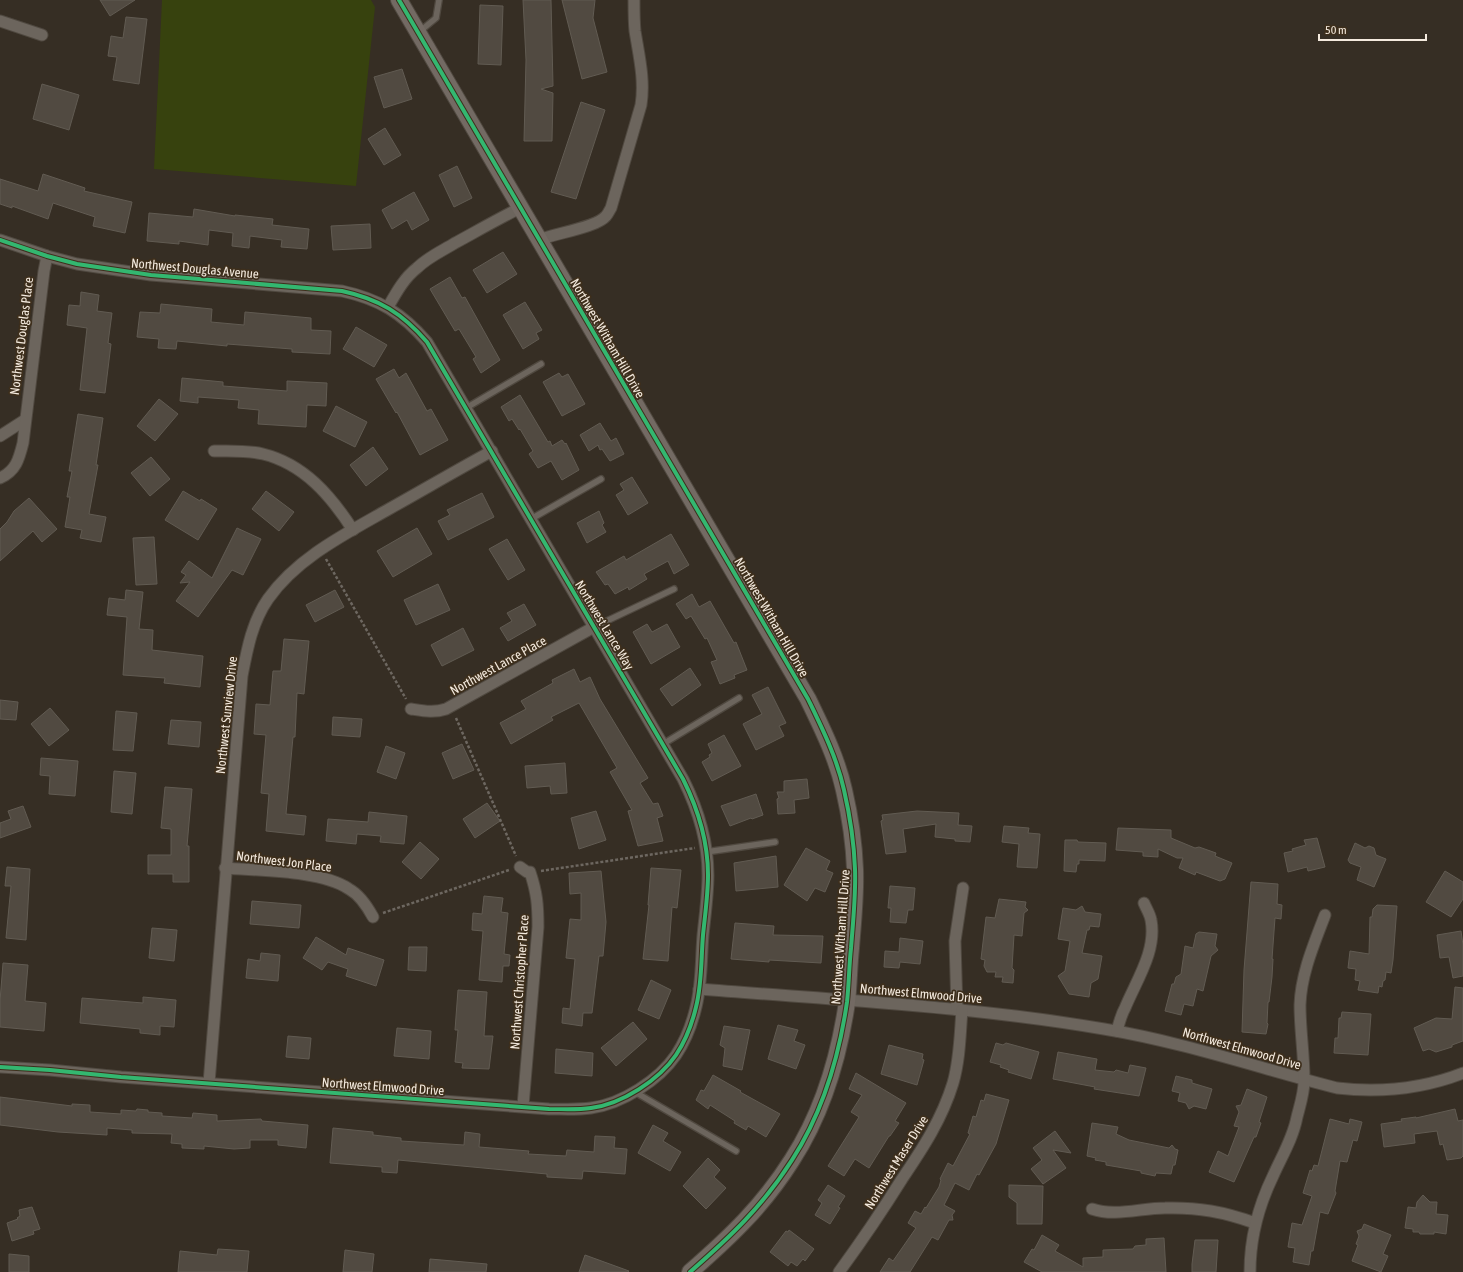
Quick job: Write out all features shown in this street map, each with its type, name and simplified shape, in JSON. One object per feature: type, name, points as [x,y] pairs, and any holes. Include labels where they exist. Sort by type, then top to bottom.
[{"type":"street","name":"Northwest Witham Hill Drive","points":[[399,0],[804,692],[822,728],[836,763],[844,789],[852,830],[855,870],[854,899],[847,1001],[839,1047],[832,1071],[823,1099],[807,1135],[793,1159],[769,1194],[746,1220],[690,1272]]},
{"type":"street","points":[[539,240],[551,235],[580,228],[600,220],[606,217],[611,208],[641,105],[643,93],[643,81],[635,28],[634,0]]},
{"type":"street","points":[[0,21],[42,35]]},
{"type":"street","points":[[388,307],[395,294],[407,278],[422,263],[482,227],[520,208]]},
{"type":"street","name":"Northwest Douglas Avenue","points":[[0,240],[47,256],[77,264],[151,275],[342,291],[369,298],[388,307]]},
{"type":"street","name":"Northwest Douglas Place","points":[[0,478],[7,475],[15,467],[19,460],[47,256]]},
{"type":"street","name":"Northwest Lance Way","points":[[388,307],[404,318],[427,342],[684,779],[702,828],[706,850],[708,876],[699,989]]},
{"type":"street","points":[[0,436],[25,420]]},
{"type":"street","points":[[214,450],[233,450],[262,454],[277,459],[299,470],[313,480],[332,499],[353,530]]},
{"type":"street","name":"Northwest Sunview Drive","points":[[209,1084],[225,868],[242,676],[248,645],[257,620],[268,600],[286,578],[307,559],[353,530],[492,451]]},
{"type":"street","name":"Northwest Lance Place","points":[[412,709],[437,712],[451,707],[594,627]]},
{"type":"street","name":"Northwest Jon Place","points":[[225,868],[288,873],[322,877],[333,880],[350,889],[363,901],[373,916]]},
{"type":"street","name":"Northwest Christopher Place","points":[[523,1106],[538,927],[538,904],[525,869]]},
{"type":"street","name":"Northwest Maser Drive","points":[[838,1272],[869,1230],[933,1131],[943,1112],[953,1082],[957,1062],[960,1010],[956,941],[963,888]]},
{"type":"street","points":[[1117,1031],[1124,1009],[1150,948],[1152,930],[1151,919],[1144,903]]},
{"type":"street","points":[[1250,1272],[1252,1236],[1255,1223],[1273,1176],[1287,1148],[1297,1118],[1304,1080],[1300,1005],[1302,987],[1310,952],[1325,915]]},
{"type":"street","name":"Northwest Elmwood Drive","points":[[0,1067],[209,1084],[564,1109],[592,1108],[615,1102],[635,1092],[667,1066],[676,1055],[686,1037],[692,1022],[699,989],[960,1010],[1026,1017],[1117,1031],[1170,1042],[1304,1080],[1344,1089],[1391,1090],[1416,1087],[1463,1073]]},
{"type":"street","points":[[1092,1209],[1108,1213],[1164,1208],[1185,1208],[1230,1214],[1255,1223]]},
{"type":"lane","points":[[418,32],[436,18],[439,0]]},
{"type":"lane","points":[[466,408],[541,364]]},
{"type":"lane","points":[[531,519],[601,479]]},
{"type":"lane","points":[[594,627],[674,589]]},
{"type":"lane","points":[[663,744],[739,698]]},
{"type":"lane","points":[[706,850],[775,842]]},
{"type":"lane","points":[[635,1092],[736,1151]]},
{"type":"path","points":[[320,550],[412,709]]},
{"type":"path","points":[[451,707],[525,869]]},
{"type":"path","points":[[373,916],[525,869],[706,850]]},
{"type":"green space","points":[[162,0],[371,0],[375,7],[356,186],[154,169]]},
{"type":"building","points":[[100,0],[135,0],[110,16]]},
{"type":"building","points":[[523,0],[551,0],[553,86],[541,89],[553,93],[552,141],[524,141],[526,60]]},
{"type":"building","points":[[562,0],[595,0],[593,18],[607,72],[582,79]]},
{"type":"building","points":[[480,5],[503,6],[501,65],[478,64]]},
{"type":"building","points":[[126,17],[147,19],[139,84],[113,80],[117,57],[108,56],[111,36],[123,38]]},
{"type":"building","points":[[402,69],[412,99],[384,108],[374,77]]},
{"type":"building","points":[[42,84],[79,95],[69,130],[33,119]]},
{"type":"building","points":[[581,102],[605,110],[576,199],[551,192]]},
{"type":"building","points":[[385,128],[401,155],[384,165],[368,139]]},
{"type":"building","points":[[457,166],[472,198],[454,207],[439,175]]},
{"type":"building","points":[[43,174],[85,188],[84,191],[132,202],[125,233],[93,226],[95,217],[53,203],[48,219],[12,206],[12,208],[0,204],[0,179],[38,191]]},
{"type":"building","points":[[414,192],[429,220],[412,230],[407,220],[392,229],[382,210]]},
{"type":"building","points":[[194,209],[235,216],[273,219],[272,225],[309,229],[307,249],[281,247],[282,240],[250,236],[249,248],[232,246],[233,233],[209,230],[208,245],[179,241],[179,244],[147,241],[149,213],[193,217]]},
{"type":"building","points":[[370,224],[371,248],[333,250],[331,226]]},
{"type":"building","points":[[503,252],[517,274],[487,293],[473,270]]},
{"type":"building","points":[[450,277],[462,298],[465,297],[500,360],[481,373],[473,359],[476,357],[459,329],[455,331],[430,289]]},
{"type":"building","points":[[81,292],[99,295],[97,311],[112,313],[108,343],[111,344],[105,393],[80,390],[87,328],[67,325],[69,305],[80,306]]},
{"type":"building","points":[[525,302],[542,330],[536,333],[539,339],[523,349],[503,315]]},
{"type":"building","points":[[161,304],[212,309],[211,322],[244,325],[245,312],[311,318],[311,330],[331,331],[330,354],[292,352],[292,349],[227,344],[227,346],[177,341],[176,349],[158,348],[159,339],[137,337],[140,312],[160,313]]},
{"type":"building","points":[[356,327],[387,345],[374,367],[343,349]]},
{"type":"building","points":[[394,369],[399,378],[406,373],[427,411],[431,409],[448,440],[420,455],[397,412],[396,413],[376,379]]},
{"type":"building","points":[[559,373],[562,377],[568,374],[585,404],[562,416],[543,382]]},
{"type":"building","points":[[182,378],[223,382],[223,386],[287,391],[287,381],[327,383],[326,406],[307,405],[306,427],[258,424],[259,410],[238,408],[239,400],[198,397],[198,403],[180,401]]},
{"type":"building","points":[[520,395],[548,442],[550,441],[552,446],[562,440],[565,444],[566,443],[579,470],[562,480],[551,461],[538,468],[529,454],[533,451],[520,429],[519,430],[512,419],[509,421],[501,407]]},
{"type":"building","points":[[159,399],[178,414],[155,441],[137,426]]},
{"type":"building","points":[[336,406],[367,422],[355,447],[323,431]]},
{"type":"building","points":[[78,414],[103,418],[96,465],[98,465],[89,514],[106,517],[101,542],[80,538],[82,530],[65,527],[70,497],[67,497],[72,471],[69,471]]},
{"type":"building","points":[[600,423],[611,441],[616,438],[624,454],[610,461],[602,449],[600,450],[598,445],[589,451],[580,435]]},
{"type":"building","points":[[373,447],[388,469],[366,486],[350,465]]},
{"type":"building","points":[[151,457],[170,479],[150,496],[131,473]]},
{"type":"building","points":[[632,477],[648,503],[628,515],[616,495],[624,490],[620,484]]},
{"type":"building","points":[[183,491],[200,501],[201,499],[217,509],[198,540],[165,520]]},
{"type":"building","points":[[266,491],[294,512],[279,531],[252,509]]},
{"type":"building","points":[[482,493],[494,517],[448,540],[438,521],[450,515],[447,510]]},
{"type":"building","points":[[29,498],[57,529],[42,542],[33,531],[0,561],[0,529],[7,522],[14,511]]},
{"type":"building","points":[[599,511],[604,523],[602,525],[606,532],[587,543],[577,523]]},
{"type":"building","points":[[237,528],[261,539],[243,575],[232,570],[198,617],[176,601],[190,582],[180,583],[186,575],[181,572],[189,561],[212,578]]},
{"type":"building","points":[[417,528],[432,554],[393,577],[377,551]]},
{"type":"building","points":[[671,534],[689,565],[674,574],[668,561],[644,574],[647,579],[629,590],[628,587],[615,594],[608,584],[605,585],[596,572],[624,556],[626,560]]},
{"type":"building","points":[[154,537],[157,584],[136,585],[133,538]]},
{"type":"building","points":[[507,539],[525,570],[508,580],[489,549]]},
{"type":"building","points":[[438,584],[450,610],[416,625],[404,600]]},
{"type":"building","points":[[126,590],[143,592],[139,629],[153,630],[152,650],[203,656],[200,687],[164,683],[165,678],[123,675],[127,617],[107,615],[109,598],[125,600]]},
{"type":"building","points":[[335,590],[344,607],[315,622],[306,605]]},
{"type":"building","points":[[692,594],[699,607],[710,601],[734,643],[736,642],[747,670],[734,675],[735,678],[720,684],[711,662],[717,660],[707,638],[705,639],[691,616],[686,619],[676,604]]},
{"type":"building","points":[[524,604],[536,625],[508,641],[500,628],[512,621],[507,613]]},
{"type":"building","points":[[647,624],[652,632],[667,624],[680,647],[651,664],[633,632]]},
{"type":"building","points":[[463,628],[474,650],[442,666],[431,645]]},
{"type":"building","points":[[284,639],[309,641],[304,694],[297,693],[295,737],[293,737],[286,814],[306,816],[304,835],[266,831],[269,794],[261,793],[266,735],[254,734],[256,704],[270,705],[273,671],[281,671]]},
{"type":"building","points":[[690,668],[701,685],[672,706],[660,689]]},
{"type":"building","points":[[574,669],[580,682],[590,677],[600,699],[648,778],[640,783],[653,804],[658,803],[663,816],[657,818],[663,841],[638,846],[628,811],[632,810],[610,772],[617,768],[579,703],[551,717],[553,720],[511,744],[500,723],[526,709],[521,701],[553,683],[552,680]]},
{"type":"building","points":[[768,687],[786,723],[779,726],[784,736],[756,750],[743,724],[762,714],[752,695]]},
{"type":"building","points":[[0,700],[18,702],[16,720],[0,719]]},
{"type":"building","points":[[50,708],[69,730],[49,746],[31,724]]},
{"type":"building","points":[[116,711],[137,713],[133,751],[113,750]]},
{"type":"building","points":[[333,717],[362,719],[360,737],[332,735]]},
{"type":"building","points":[[171,720],[201,722],[199,747],[168,744]]},
{"type":"building","points":[[724,735],[741,766],[712,781],[702,762],[710,757],[709,755],[712,753],[708,744]]},
{"type":"building","points":[[462,744],[474,770],[453,779],[442,753]]},
{"type":"building","points":[[386,746],[405,753],[396,779],[377,772]]},
{"type":"building","points":[[41,758],[78,761],[75,796],[49,794],[50,776],[40,775]]},
{"type":"building","points":[[565,763],[567,793],[551,794],[550,786],[527,788],[525,766]]},
{"type":"building","points":[[114,771],[136,773],[132,814],[111,812]]},
{"type":"building","points":[[807,779],[809,798],[794,800],[795,813],[778,814],[777,799],[779,798],[777,792],[784,792],[784,781]]},
{"type":"building","points":[[165,787],[192,789],[187,846],[189,846],[189,882],[173,882],[173,874],[148,874],[148,855],[171,855],[171,829],[161,828]]},
{"type":"building","points":[[756,794],[763,815],[730,826],[721,806]]},
{"type":"building","points":[[487,803],[500,821],[475,838],[463,819]]},
{"type":"building","points":[[23,806],[31,827],[0,838],[0,823],[11,819],[8,811]]},
{"type":"building","points":[[596,811],[606,840],[579,849],[571,818]]},
{"type":"building","points":[[917,811],[959,813],[958,825],[972,826],[970,842],[935,837],[936,824],[903,829],[906,852],[886,854],[881,821],[883,820],[882,815]]},
{"type":"building","points":[[369,812],[407,816],[404,844],[380,842],[381,836],[357,834],[356,844],[326,841],[328,819],[368,822]]},
{"type":"building","points":[[1004,826],[1029,828],[1028,833],[1040,834],[1037,868],[1017,867],[1019,844],[1002,842]]},
{"type":"building","points":[[1118,828],[1171,830],[1171,838],[1195,848],[1199,847],[1216,853],[1215,856],[1232,863],[1225,879],[1220,881],[1196,872],[1195,875],[1179,868],[1183,858],[1177,858],[1158,849],[1158,857],[1143,856],[1143,852],[1116,850]]},
{"type":"building","points":[[1317,838],[1325,867],[1308,871],[1307,867],[1288,872],[1284,853],[1306,845],[1304,840]]},
{"type":"building","points":[[1065,840],[1106,843],[1105,861],[1079,860],[1076,872],[1064,871]]},
{"type":"building","points":[[420,842],[439,859],[421,879],[402,862]]},
{"type":"building","points":[[1355,843],[1365,848],[1369,846],[1374,848],[1376,855],[1386,859],[1374,887],[1357,880],[1361,867],[1350,863],[1348,860]]},
{"type":"building","points":[[806,848],[830,861],[826,870],[833,873],[825,892],[815,888],[807,901],[784,885]]},
{"type":"building","points":[[776,856],[778,887],[736,891],[734,863]]},
{"type":"building","points":[[7,867],[30,869],[26,940],[6,938],[11,886],[5,886]]},
{"type":"building","points":[[651,868],[681,870],[677,908],[672,907],[668,961],[643,959],[649,905]]},
{"type":"building","points":[[601,871],[606,922],[603,956],[599,956],[592,1013],[583,1013],[582,1026],[562,1023],[563,1008],[570,1009],[575,959],[566,958],[570,919],[581,920],[581,893],[570,894],[569,873]]},
{"type":"building","points":[[1445,871],[1463,882],[1463,899],[1451,917],[1426,902]]},
{"type":"building","points":[[1251,882],[1278,884],[1277,904],[1282,905],[1281,919],[1275,918],[1272,977],[1268,1002],[1268,1024],[1266,1034],[1242,1032],[1244,970]]},
{"type":"building","points":[[890,886],[915,888],[913,910],[908,910],[906,923],[890,922],[891,908],[888,908]]},
{"type":"building","points":[[484,896],[503,898],[501,912],[508,913],[504,954],[510,955],[509,966],[503,966],[502,982],[479,980],[483,931],[472,930],[473,913],[482,914]]},
{"type":"building","points":[[999,899],[1026,902],[1025,907],[1028,910],[1024,913],[1022,936],[1014,935],[1012,968],[1014,970],[1013,983],[1002,982],[1003,977],[995,977],[996,972],[987,972],[984,966],[985,960],[981,959],[986,917],[995,918]]},
{"type":"building","points":[[252,901],[301,905],[299,928],[250,924]]},
{"type":"building","points":[[1377,905],[1397,906],[1391,973],[1386,972],[1385,980],[1383,981],[1382,987],[1379,986],[1378,993],[1358,990],[1360,981],[1355,980],[1356,969],[1348,968],[1350,951],[1369,954],[1370,917],[1372,917],[1373,909]]},
{"type":"building","points":[[1082,906],[1085,912],[1101,914],[1099,927],[1090,926],[1089,930],[1087,930],[1082,953],[1102,956],[1098,979],[1091,983],[1089,997],[1069,994],[1058,976],[1065,971],[1070,941],[1058,939],[1063,908],[1076,910]]},
{"type":"building","points":[[735,923],[774,926],[773,935],[823,936],[821,963],[769,960],[769,962],[731,959]]},
{"type":"building","points":[[152,928],[177,930],[174,961],[149,958]]},
{"type":"building","points":[[1461,931],[1463,945],[1463,976],[1453,978],[1449,957],[1440,958],[1437,935]]},
{"type":"building","points":[[1199,932],[1217,934],[1215,946],[1218,950],[1211,956],[1203,991],[1197,989],[1193,1006],[1184,1004],[1181,1015],[1165,1011],[1172,984],[1174,984],[1176,977],[1181,974],[1185,946],[1193,948],[1196,934]]},
{"type":"building","points":[[316,937],[346,955],[348,948],[384,960],[376,986],[346,976],[348,969],[328,962],[322,970],[303,958]]},
{"type":"building","points":[[900,938],[923,941],[920,964],[900,962],[899,968],[884,967],[885,951],[899,952]]},
{"type":"building","points":[[409,947],[427,947],[426,971],[408,970]]},
{"type":"building","points":[[261,953],[280,955],[278,981],[246,978],[248,959],[260,961]]},
{"type":"building","points":[[3,963],[28,965],[25,1001],[46,1003],[44,1031],[0,1027],[0,1001]]},
{"type":"building","points":[[651,980],[671,990],[659,1019],[638,1010]]},
{"type":"building","points":[[1455,987],[1463,988],[1463,1041],[1452,1045],[1452,1047],[1436,1052],[1429,1049],[1423,1051],[1414,1028],[1436,1018],[1452,1019]]},
{"type":"building","points":[[458,990],[487,992],[484,1036],[493,1036],[489,1069],[462,1068],[463,1063],[455,1062],[458,1030],[455,1030]]},
{"type":"building","points":[[143,997],[176,1000],[174,1027],[160,1026],[160,1035],[140,1033],[140,1029],[80,1023],[82,998],[143,1003]]},
{"type":"building","points":[[1342,1012],[1371,1014],[1368,1055],[1334,1053],[1335,1038],[1338,1038],[1339,1018],[1341,1018]]},
{"type":"building","points":[[633,1022],[647,1039],[616,1066],[601,1048]]},
{"type":"building","points":[[778,1025],[798,1030],[794,1041],[805,1045],[796,1069],[768,1059]]},
{"type":"building","points":[[724,1026],[750,1030],[742,1070],[723,1066],[725,1048],[720,1045]]},
{"type":"building","points":[[397,1028],[431,1031],[429,1059],[394,1056]]},
{"type":"building","points":[[288,1036],[311,1038],[309,1059],[286,1057]]},
{"type":"building","points":[[996,1043],[1003,1045],[1006,1043],[1039,1052],[1031,1079],[1008,1072],[1009,1070],[1000,1067],[1001,1065],[990,1062]]},
{"type":"building","points":[[889,1045],[923,1054],[922,1059],[924,1060],[917,1085],[881,1074]]},
{"type":"building","points":[[556,1049],[593,1053],[592,1076],[555,1073]]},
{"type":"building","points":[[1058,1052],[1097,1059],[1095,1070],[1114,1072],[1116,1070],[1128,1073],[1130,1065],[1146,1068],[1139,1096],[1094,1089],[1095,1087],[1053,1079]]},
{"type":"building","points":[[856,1073],[906,1103],[895,1121],[899,1123],[869,1168],[855,1159],[844,1176],[828,1166],[859,1117],[851,1112],[862,1095],[849,1089]]},
{"type":"building","points":[[713,1075],[780,1114],[766,1137],[748,1126],[746,1130],[710,1105],[708,1109],[696,1100],[701,1090],[704,1091]]},
{"type":"building","points":[[1176,1076],[1192,1080],[1192,1083],[1212,1089],[1206,1109],[1194,1106],[1189,1109],[1186,1103],[1178,1101],[1180,1093],[1172,1091]]},
{"type":"building","points":[[1247,1089],[1267,1097],[1256,1137],[1254,1137],[1234,1182],[1209,1172],[1218,1151],[1228,1156],[1239,1127],[1234,1126],[1239,1112],[1236,1106],[1241,1105]]},
{"type":"building","points":[[986,1094],[1009,1100],[996,1144],[979,1175],[977,1174],[969,1190],[955,1183],[944,1205],[955,1211],[952,1215],[953,1220],[949,1220],[938,1240],[932,1237],[910,1272],[880,1272],[889,1258],[893,1261],[916,1228],[908,1223],[915,1211],[921,1214],[925,1207],[926,1208],[939,1187],[940,1179],[948,1163],[953,1166],[970,1134],[968,1133],[973,1116],[976,1117],[981,1100],[984,1101]]},
{"type":"building","points":[[0,1097],[72,1106],[72,1104],[90,1105],[90,1112],[121,1114],[121,1110],[136,1111],[137,1109],[148,1110],[148,1112],[162,1113],[162,1116],[192,1118],[193,1113],[217,1115],[217,1121],[261,1119],[262,1121],[308,1125],[306,1148],[278,1145],[278,1140],[250,1140],[250,1148],[234,1149],[204,1146],[204,1149],[182,1148],[182,1144],[171,1143],[172,1134],[132,1133],[132,1130],[107,1128],[107,1135],[58,1132],[0,1125]]},
{"type":"building","points":[[1455,1109],[1458,1121],[1463,1120],[1463,1156],[1461,1158],[1447,1160],[1443,1144],[1440,1145],[1437,1131],[1414,1134],[1415,1143],[1384,1147],[1381,1124],[1402,1121],[1401,1119],[1416,1118]]},
{"type":"building","points":[[1330,1119],[1349,1124],[1350,1119],[1362,1122],[1357,1141],[1353,1140],[1347,1162],[1340,1161],[1335,1191],[1336,1193],[1328,1214],[1320,1212],[1309,1265],[1293,1262],[1295,1248],[1288,1247],[1292,1223],[1302,1225],[1312,1196],[1303,1193],[1310,1170],[1312,1171],[1314,1165],[1318,1166]]},
{"type":"building","points":[[1092,1123],[1118,1127],[1116,1134],[1129,1140],[1169,1148],[1172,1145],[1178,1150],[1175,1165],[1173,1165],[1171,1174],[1156,1173],[1155,1176],[1141,1173],[1141,1171],[1106,1165],[1106,1162],[1095,1160],[1096,1158],[1087,1156]]},
{"type":"building","points":[[653,1125],[668,1133],[663,1141],[681,1152],[670,1171],[638,1153]]},
{"type":"building","points":[[333,1128],[373,1132],[373,1135],[401,1138],[401,1141],[464,1145],[465,1132],[480,1134],[479,1147],[529,1151],[528,1154],[566,1156],[567,1150],[594,1152],[595,1136],[615,1137],[614,1148],[627,1149],[625,1174],[583,1171],[582,1179],[547,1177],[547,1174],[398,1160],[397,1173],[382,1172],[382,1167],[330,1163]]},
{"type":"building","points":[[1055,1131],[1071,1153],[1053,1150],[1066,1168],[1043,1184],[1031,1169],[1042,1160],[1033,1148]]},
{"type":"building","points":[[708,1158],[720,1170],[714,1177],[726,1188],[706,1209],[683,1186]]},
{"type":"building","points":[[828,1185],[845,1196],[838,1207],[840,1208],[830,1224],[815,1215],[822,1203],[818,1200]]},
{"type":"building","points":[[1009,1185],[1043,1186],[1042,1224],[1017,1224],[1017,1203],[1009,1197]]},
{"type":"building","points":[[1423,1195],[1430,1202],[1437,1202],[1436,1214],[1448,1215],[1446,1234],[1434,1232],[1434,1234],[1420,1234],[1419,1232],[1413,1232],[1413,1229],[1405,1228],[1408,1207],[1416,1208],[1417,1202]]},
{"type":"building","points":[[32,1207],[40,1229],[33,1231],[34,1234],[12,1241],[7,1223],[18,1219],[17,1218],[20,1216],[19,1210]]},
{"type":"building","points":[[1364,1224],[1391,1235],[1383,1254],[1388,1256],[1381,1272],[1352,1261],[1358,1245],[1356,1244],[1359,1236],[1357,1231],[1362,1229]]},
{"type":"building","points":[[789,1230],[814,1249],[805,1261],[803,1259],[797,1266],[791,1262],[788,1266],[770,1252],[786,1231],[788,1232]]},
{"type":"building","points":[[1042,1235],[1059,1245],[1055,1251],[1083,1267],[1083,1258],[1103,1257],[1103,1250],[1133,1249],[1135,1246],[1146,1245],[1146,1239],[1164,1238],[1166,1272],[1042,1272],[1024,1262],[1032,1249],[1034,1250]]},
{"type":"building","points":[[1195,1240],[1218,1240],[1216,1272],[1192,1272]]},
{"type":"building","points":[[218,1249],[249,1251],[247,1272],[178,1272],[180,1251],[217,1255]]},
{"type":"building","points":[[345,1250],[374,1254],[372,1272],[343,1272]]},
{"type":"building","points":[[9,1254],[29,1256],[29,1272],[9,1272]]},
{"type":"building","points":[[585,1255],[629,1271],[579,1272]]},
{"type":"building","points":[[430,1259],[487,1264],[486,1272],[429,1272]]},
{"type":"cycle path","points":[[399,0],[808,699],[824,732],[844,790],[854,849],[855,899],[844,1023],[828,1084],[813,1123],[781,1177],[745,1220],[690,1272]]},
{"type":"cycle path","points":[[0,240],[47,256],[77,264],[151,275],[342,291],[379,303],[399,315],[427,342],[683,779],[698,814],[708,862],[707,898],[698,998],[691,1026],[686,1038],[669,1064],[650,1082],[627,1096],[603,1106],[580,1109],[549,1109],[0,1067]]}]
